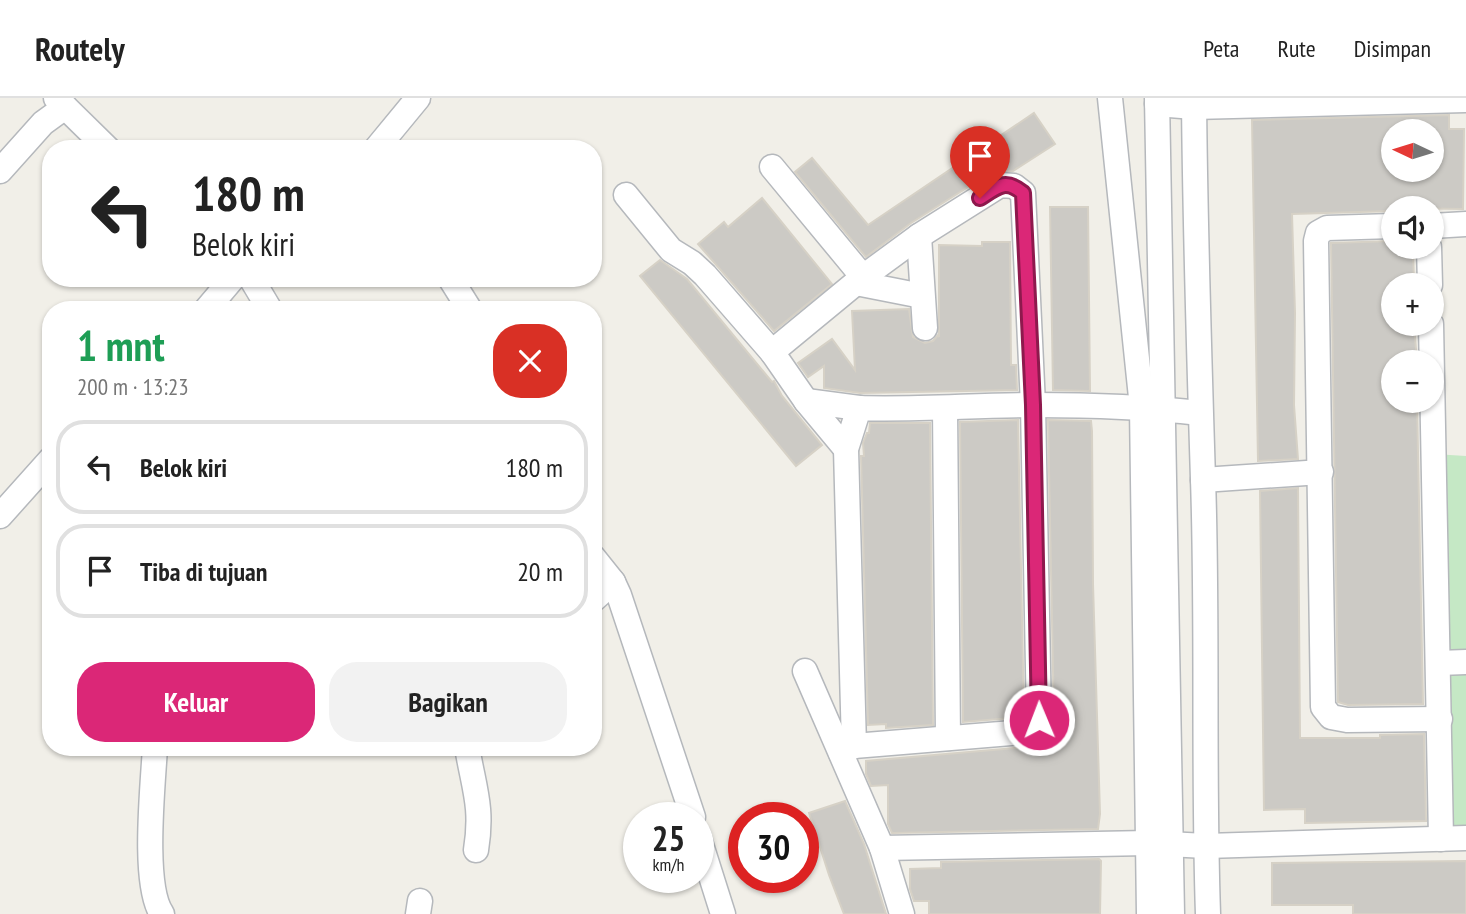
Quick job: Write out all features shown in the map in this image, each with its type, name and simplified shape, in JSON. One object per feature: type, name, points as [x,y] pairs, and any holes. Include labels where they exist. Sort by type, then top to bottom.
[{"type":"street","points":[[383,140],[418,98]]},
{"type":"street","points":[[1110,98],[1153,408]]},
{"type":"street","points":[[1149,914],[1159,844],[1153,408],[1157,101],[1194,103],[1466,100]]},
{"type":"street","points":[[0,171],[61,103],[99,140]]},
{"type":"street","points":[[1194,103],[1203,480],[1208,914]]},
{"type":"street","points":[[772,167],[860,280],[922,296]]},
{"type":"street","points":[[772,352],[919,236],[1000,185],[1014,186],[1023,193],[1033,405],[1039,720],[1035,728],[1025,732],[847,750]]},
{"type":"street","points":[[626,195],[671,250],[705,275],[772,352],[806,401],[846,449]]},
{"type":"street","points":[[1444,225],[1466,224]]},
{"type":"street","points":[[1381,226],[1327,228],[1318,233],[1316,241],[1323,695],[1326,712],[1331,717],[1347,720],[1440,719]]},
{"type":"street","points":[[919,236],[925,328]]},
{"type":"street","points":[[214,301],[225,287]]},
{"type":"street","points":[[1431,336],[1441,839]]},
{"type":"street","points":[[806,401],[859,408],[1033,405],[1153,408],[1200,413]]},
{"type":"street","points":[[847,750],[846,449],[859,408]]},
{"type":"street","points":[[945,408],[948,738]]},
{"type":"street","points":[[0,516],[42,469]]},
{"type":"street","points":[[1203,480],[1321,472]]},
{"type":"street","points":[[602,568],[613,582],[688,802]]},
{"type":"street","points":[[602,592],[613,582]]},
{"type":"street","points":[[1438,663],[1466,662]]},
{"type":"street","points":[[805,671],[847,750],[902,914]]},
{"type":"street","points":[[155,756],[151,850],[156,905],[162,914]]},
{"type":"street","points":[[469,756],[479,802],[480,823],[476,850]]},
{"type":"street","points":[[882,848],[1159,844],[1206,846],[1466,838]]},
{"type":"street","points":[[1159,844],[1172,914]]},
{"type":"street","points":[[714,886],[723,914]]},
{"type":"green space","points":[[1434,454],[1466,456],[1466,660],[1438,659]]},
{"type":"green space","points":[[1444,666],[1466,666],[1466,832],[1449,832]]},
{"type":"building","points":[[1034,113],[1055,144],[1013,171],[992,172],[911,223],[866,257],[795,172],[812,158],[868,225]]},
{"type":"building","points":[[1449,115],[1449,129],[1464,129],[1463,209],[1444,209],[1444,196],[1381,196],[1381,211],[1292,214],[1294,405],[1298,459],[1258,461],[1252,120]]},
{"type":"building","points":[[762,198],[832,284],[774,331],[698,244],[724,222],[728,227]]},
{"type":"building","points":[[1050,207],[1088,207],[1090,391],[1053,390]]},
{"type":"building","points":[[1381,241],[1381,259],[1413,259],[1414,273],[1381,273],[1381,336],[1415,336],[1416,350],[1381,350],[1381,413],[1417,413],[1423,704],[1348,705],[1338,702],[1331,243]]},
{"type":"building","points":[[982,242],[1010,242],[1011,365],[1016,365],[1017,390],[860,393],[824,388],[824,366],[808,377],[798,363],[832,339],[855,370],[852,311],[909,309],[913,337],[925,343],[933,341],[938,335],[939,337],[939,245],[982,246]]},
{"type":"building","points":[[660,260],[687,279],[772,382],[774,381],[782,396],[822,445],[796,466],[640,276]]},
{"type":"building","points":[[1018,420],[1024,717],[963,722],[960,422]]},
{"type":"building","points":[[1048,420],[1091,421],[1100,814],[1098,829],[892,833],[888,824],[888,785],[871,786],[866,774],[866,761],[1027,747],[1042,742],[1050,733],[1054,720]]},
{"type":"building","points":[[870,423],[930,423],[933,725],[886,728],[886,724],[868,725],[861,456],[864,456],[863,443],[869,433]]},
{"type":"building","points":[[1298,488],[1300,738],[1380,738],[1380,735],[1424,734],[1426,821],[1305,823],[1305,809],[1264,810],[1260,491]]},
{"type":"building","points":[[845,801],[864,844],[886,914],[844,914],[819,844],[819,810]]},
{"type":"building","points":[[1099,859],[1100,914],[929,914],[929,901],[914,901],[910,889],[910,869],[941,868],[941,862]]},
{"type":"building","points":[[1466,861],[1466,914],[1353,914],[1353,905],[1272,905],[1272,863]]},
{"type":"route","points":[[980,198],[1000,185],[1014,186],[1023,193],[1033,405],[1039,720]]}]
